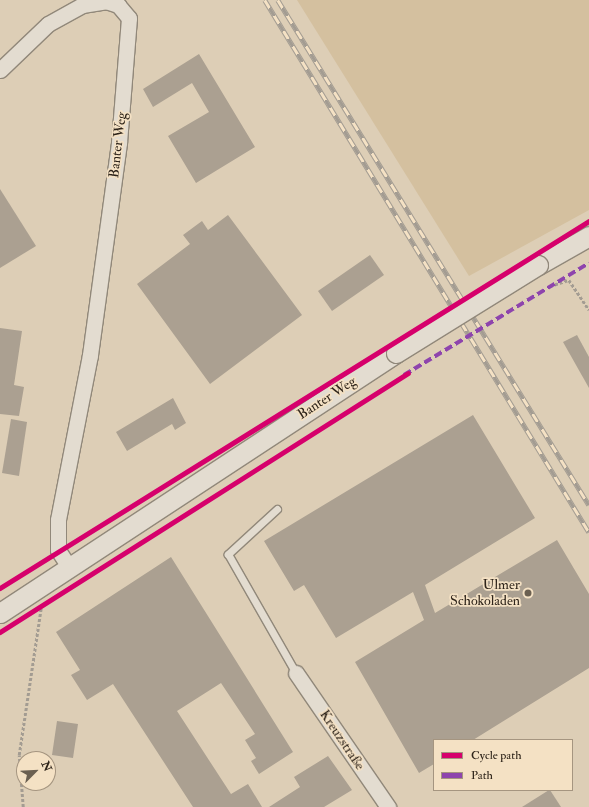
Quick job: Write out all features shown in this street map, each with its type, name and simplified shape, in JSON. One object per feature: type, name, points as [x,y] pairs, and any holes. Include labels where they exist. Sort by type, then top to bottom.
[{"type":"street","name":"Banter Weg","points":[[0,70],[48,24],[88,3],[118,5],[129,18],[130,27],[119,143],[90,355],[58,520],[58,550],[69,567]]},
{"type":"street","name":"Banter Weg","points":[[0,613],[396,353],[538,265],[589,236]]},
{"type":"street","name":"Kreuzstraße","points":[[296,673],[382,805]]},
{"type":"lane","points":[[277,509],[228,554],[296,673]]},
{"type":"path","points":[[550,286],[569,280],[589,310]]},
{"type":"path","points":[[23,807],[19,755],[42,602]]},
{"type":"shaded area","points":[[297,0],[589,0],[589,210],[469,276]]},
{"type":"building","points":[[199,54],[255,147],[196,183],[168,136],[209,112],[192,83],[153,107],[143,89]]},
{"type":"building","points":[[0,189],[36,246],[0,268]]},
{"type":"building","points":[[228,215],[302,315],[210,384],[137,284],[190,244],[183,235],[202,221],[208,230]]},
{"type":"building","points":[[370,255],[384,275],[332,311],[318,291]]},
{"type":"building","points":[[0,328],[22,331],[14,385],[24,387],[19,416],[0,414]]},
{"type":"building","points":[[577,335],[589,357],[589,388],[563,342]]},
{"type":"building","points":[[173,398],[186,423],[175,430],[172,424],[127,451],[116,432]]},
{"type":"building","name":"Ulmer Schokoladen","points":[[473,415],[535,518],[425,585],[435,613],[557,540],[589,594],[589,668],[475,739],[433,739],[433,765],[419,773],[355,662],[424,620],[413,592],[336,638],[304,585],[294,591],[264,541]]},
{"type":"building","points":[[11,419],[27,422],[19,476],[2,473]]},
{"type":"building","points":[[171,557],[293,752],[259,774],[251,761],[256,758],[245,740],[255,734],[221,683],[177,711],[231,794],[248,784],[262,807],[193,807],[113,684],[87,700],[71,675],[80,670],[56,632]]},
{"type":"building","points":[[57,721],[78,724],[73,758],[56,756],[56,751],[53,751]]},
{"type":"building","points":[[328,756],[352,790],[324,807],[269,807],[300,787],[294,777]]},
{"type":"building","points":[[547,791],[551,791],[561,807],[522,807]]},
{"type":"railway","points":[[265,0],[589,532]]},
{"type":"railway","points":[[278,0],[589,505]]},
{"type":"marked path","points":[[404,375],[589,263]]},
{"type":"cycle path","points":[[0,588],[589,221]]},
{"type":"cycle path","points":[[0,632],[408,373]]},
{"type":"place","name":"Ulmer Schokoladen","points":[[528,593]]}]
